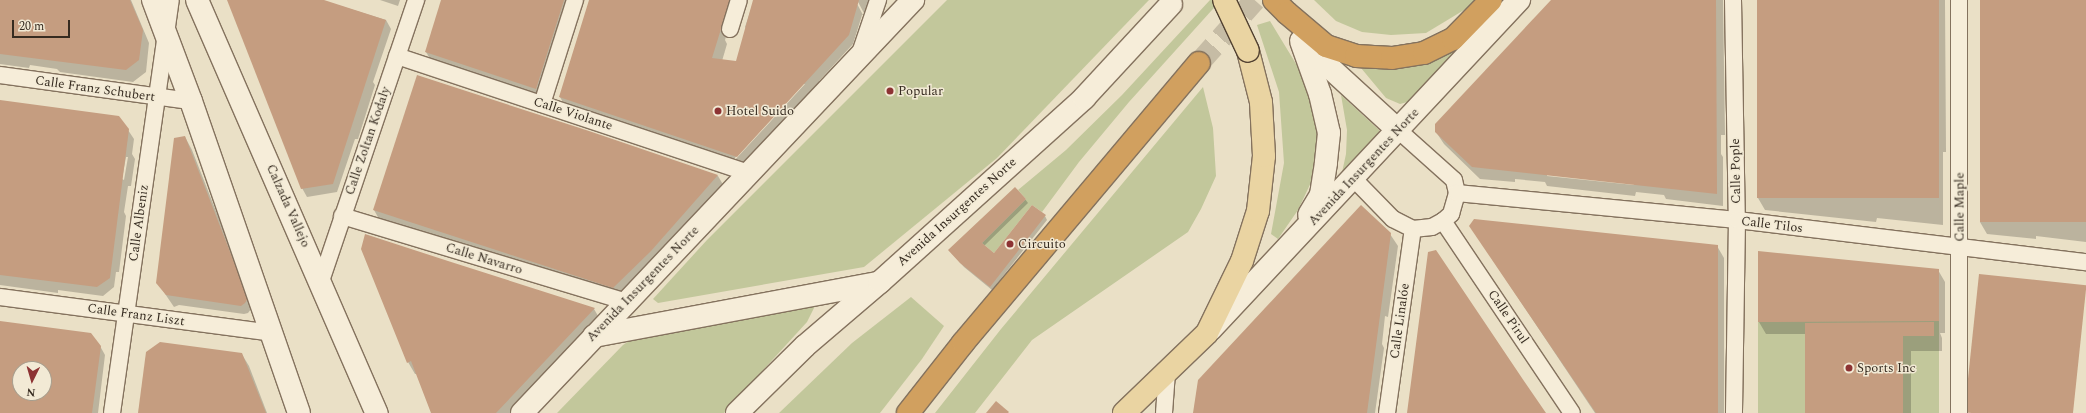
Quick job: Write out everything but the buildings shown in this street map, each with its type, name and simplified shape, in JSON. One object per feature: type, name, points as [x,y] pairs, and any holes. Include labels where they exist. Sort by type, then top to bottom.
[{"type":"highway","points":[[1280,6],[1326,46],[1356,56],[1392,58],[1424,53],[1453,39],[1492,0]]},
{"type":"highway","points":[[908,413],[963,342],[1199,62]]},
{"type":"main road","points":[[153,0],[191,101],[299,413]]},
{"type":"main road","name":"Calzada Vallejo","points":[[197,0],[321,281],[377,413]]},
{"type":"main road","name":"Avenida Insurgentes Norte","points":[[522,413],[913,0]]},
{"type":"main road","points":[[1124,413],[1207,333],[1242,260],[1258,211],[1264,156],[1261,102],[1248,51],[1224,0]]},
{"type":"main road","name":"Avenida Insurgentes Norte","points":[[1207,333],[1520,0]]},
{"type":"main road","name":"Avenida Insurgentes Norte","points":[[737,413],[805,346],[880,282],[1084,98],[1171,4]]},
{"type":"main road","points":[[1280,6],[1301,41],[1320,94],[1329,133],[1321,195],[1294,240]]},
{"type":"main road","points":[[1301,41],[1398,130]]},
{"type":"main road","points":[[594,336],[880,282]]},
{"type":"street","name":"Calle Albeniz","points":[[112,413],[171,0]]},
{"type":"street","name":"Calle Zoltan Kodaly","points":[[321,281],[416,0]]},
{"type":"street","points":[[542,104],[575,0]]},
{"type":"street","points":[[730,30],[740,0]]},
{"type":"street","points":[[858,57],[878,0]]},
{"type":"street","name":"Calle Pople","points":[[1733,0],[1737,220],[1734,413]]},
{"type":"street","name":"Calle Maple","points":[[1959,0],[1959,413]]},
{"type":"street","name":"Calle Violante","points":[[397,56],[748,173]]},
{"type":"street","name":"Calle Franz Schubert","points":[[0,76],[191,101]]},
{"type":"street","points":[[1353,178],[1393,219],[1413,229],[1432,227],[1443,221],[1451,214],[1456,193],[1454,180],[1398,130]]},
{"type":"street","name":"Calle Tilos","points":[[1456,193],[1737,220],[2086,262]]},
{"type":"street","name":"Calle Navarro","points":[[342,216],[626,302]]},
{"type":"street","name":"Calle Pirul","points":[[1443,221],[1572,413]]},
{"type":"street","name":"Calle Linalóe","points":[[1387,413],[1413,229]]},
{"type":"street","name":"Calle Franz Liszt","points":[[0,297],[272,333]]},
{"type":"street","points":[[1164,413],[1167,372]]},
{"type":"green space","points":[[947,0],[1149,0],[997,158],[864,267],[658,303],[653,299],[707,240]]},
{"type":"green space","points":[[1210,0],[1221,0],[1129,102],[1079,162],[1042,212],[1032,205],[994,253],[982,243],[1026,199],[1018,190],[1066,150],[1122,95]]},
{"type":"green space","points":[[1314,0],[1476,0],[1469,7],[1426,33],[1391,35],[1362,32],[1336,21]]},
{"type":"green space","points":[[1270,21],[1307,82],[1316,107],[1318,142],[1314,176],[1298,210],[1278,239],[1271,234],[1284,163],[1279,92],[1257,25]]},
{"type":"green space","points":[[1476,35],[1418,99],[1400,104],[1386,98],[1361,68],[1398,66]]},
{"type":"green space","points":[[1203,87],[1213,128],[1216,176],[1201,209],[1188,232],[1032,340],[975,413],[935,413],[1001,329]]},
{"type":"green space","points":[[1341,95],[1379,130],[1379,142],[1341,177],[1346,154],[1347,130]]},
{"type":"green space","points":[[911,297],[944,326],[922,359],[880,413],[779,413],[852,343]]},
{"type":"green space","points":[[815,306],[807,322],[724,413],[557,413],[623,345],[640,334]]},
{"type":"green space","name":"Sports Inc","points":[[1758,321],[1939,321],[1939,413],[1758,413]]},
{"type":"tunnel","points":[[1199,63],[1255,0]]},
{"type":"place","name":"Popular","points":[[890,91]]},
{"type":"place","name":"Hotel Suido","points":[[718,111]]},
{"type":"place","name":"Circuito","points":[[1010,244]]},
{"type":"place","name":"Sports Inc","points":[[1849,368]]}]
